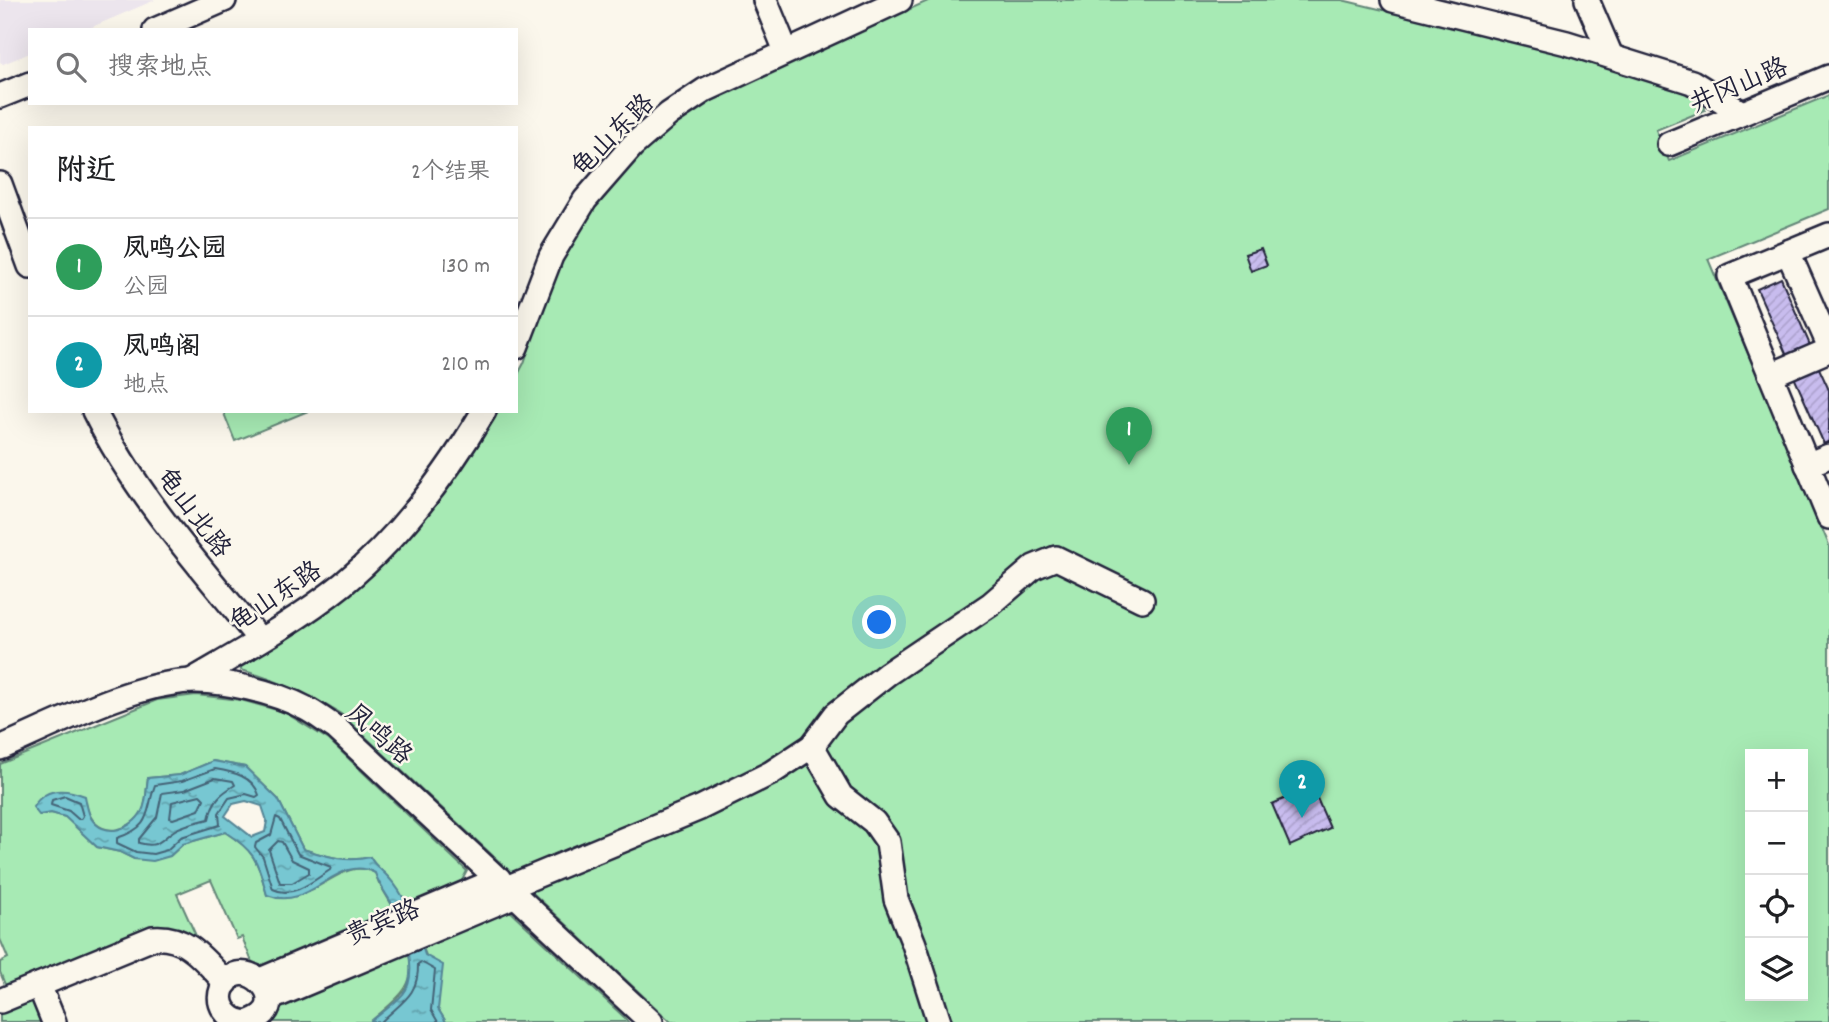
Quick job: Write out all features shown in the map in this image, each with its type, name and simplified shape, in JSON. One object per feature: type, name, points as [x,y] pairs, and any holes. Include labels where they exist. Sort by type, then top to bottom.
[{"type":"street","points":[[160,28],[224,0]]},
{"type":"street","points":[[765,0],[786,51]]},
{"type":"street","name":"龟山东路","points":[[518,342],[551,256],[584,200],[632,146],[669,114],[705,90],[900,0]]},
{"type":"street","points":[[1394,0],[1611,56],[1692,82],[1742,113]]},
{"type":"street","points":[[1587,0],[1611,56]]},
{"type":"street","name":"井冈山路","points":[[1669,144],[1829,77]]},
{"type":"street","points":[[0,96],[28,85]]},
{"type":"street","points":[[0,184],[28,261]]},
{"type":"street","points":[[1829,234],[1730,275],[1829,517]]},
{"type":"street","points":[[1771,374],[1829,348],[1788,252]]},
{"type":"street","name":"龟山北路","points":[[95,413],[144,492],[260,640]]},
{"type":"street","name":"龟山东路","points":[[191,681],[260,640],[343,584],[379,550],[434,488],[483,413]]},
{"type":"street","points":[[1807,464],[1829,456]]},
{"type":"street","name":"贵宾路","points":[[264,989],[700,808],[771,773],[812,746],[836,714],[887,674],[991,604],[1034,567],[1056,558],[1142,600]]},
{"type":"street","name":"凤鸣路","points":[[0,748],[119,698],[191,681],[228,684],[304,707],[336,728],[651,1022]]},
{"type":"street","points":[[812,746],[841,796],[874,822],[888,842],[896,899],[939,1022]]},
{"type":"street","points":[[0,1001],[139,942],[167,937],[193,948],[226,983]]},
{"type":"street","points":[[243,1022],[232,1019],[222,1006],[222,990],[232,978],[246,974],[264,989],[263,1014],[249,1022]]},
{"type":"street","points":[[39,985],[54,1022]]},
{"type":"shaded area","points":[[0,0],[155,0],[90,28],[28,28],[28,54],[3,64],[0,62]]},
{"type":"green space","points":[[930,0],[1342,0],[1553,51],[1667,85],[1704,102],[1705,110],[1656,130],[1669,161],[1829,95],[1829,209],[1708,259],[1829,545],[1829,1022],[671,1022],[341,714],[268,678],[241,670],[239,665],[338,602],[383,565],[429,513],[497,413],[518,413],[518,374],[566,251],[591,209],[619,176],[656,140],[694,111],[732,89]]},
{"type":"green space","points":[[224,413],[303,413],[235,441]]},
{"type":"green space","points":[[196,695],[241,700],[284,712],[329,740],[467,871],[458,888],[409,907],[370,857],[345,859],[303,849],[278,799],[245,767],[213,761],[180,775],[148,778],[143,810],[125,827],[110,830],[96,824],[84,796],[39,815],[51,813],[66,817],[97,847],[120,852],[134,859],[170,856],[183,844],[225,832],[243,845],[254,858],[267,895],[308,891],[351,870],[367,870],[375,873],[396,912],[263,966],[254,967],[242,937],[237,939],[211,880],[177,894],[197,938],[193,941],[186,936],[8,992],[0,972],[0,962],[8,958],[0,939],[0,764],[157,700]]},
{"type":"green space","points":[[508,909],[628,1022],[446,1022],[438,1009],[439,989],[422,945]]},
{"type":"green space","points":[[408,951],[411,964],[407,984],[395,1000],[370,1022],[275,1022],[272,1015],[288,1000]]},
{"type":"green space","points":[[28,999],[34,1001],[44,1022],[0,1022],[0,1011]]},
{"type":"water","points":[[213,761],[245,767],[278,799],[303,849],[344,859],[370,857],[402,895],[425,955],[443,965],[438,1009],[446,1022],[370,1022],[403,994],[410,976],[409,953],[403,930],[375,873],[361,869],[348,870],[297,896],[283,898],[267,895],[254,858],[243,845],[225,832],[183,844],[170,856],[153,861],[134,859],[120,852],[97,847],[65,817],[51,813],[39,815],[33,807],[49,793],[78,793],[85,796],[90,816],[97,825],[118,830],[132,823],[142,811],[148,778],[180,775]],"holes":[[[246,801],[262,806],[267,821],[265,832],[252,837],[225,816],[233,804]]]},
{"type":"building","points":[[1261,249],[1267,265],[1251,271],[1245,254]]},
{"type":"building","points":[[1781,278],[1810,345],[1787,356],[1757,289]]},
{"type":"building","points":[[1818,366],[1829,390],[1829,441],[1824,444],[1794,377]]},
{"type":"building","points":[[1312,787],[1330,828],[1290,846],[1272,804]]},
{"type":"place","name":"凤鸣公园","points":[[1129,465]]},
{"type":"place","name":"凤鸣阁","points":[[1302,818]]}]
